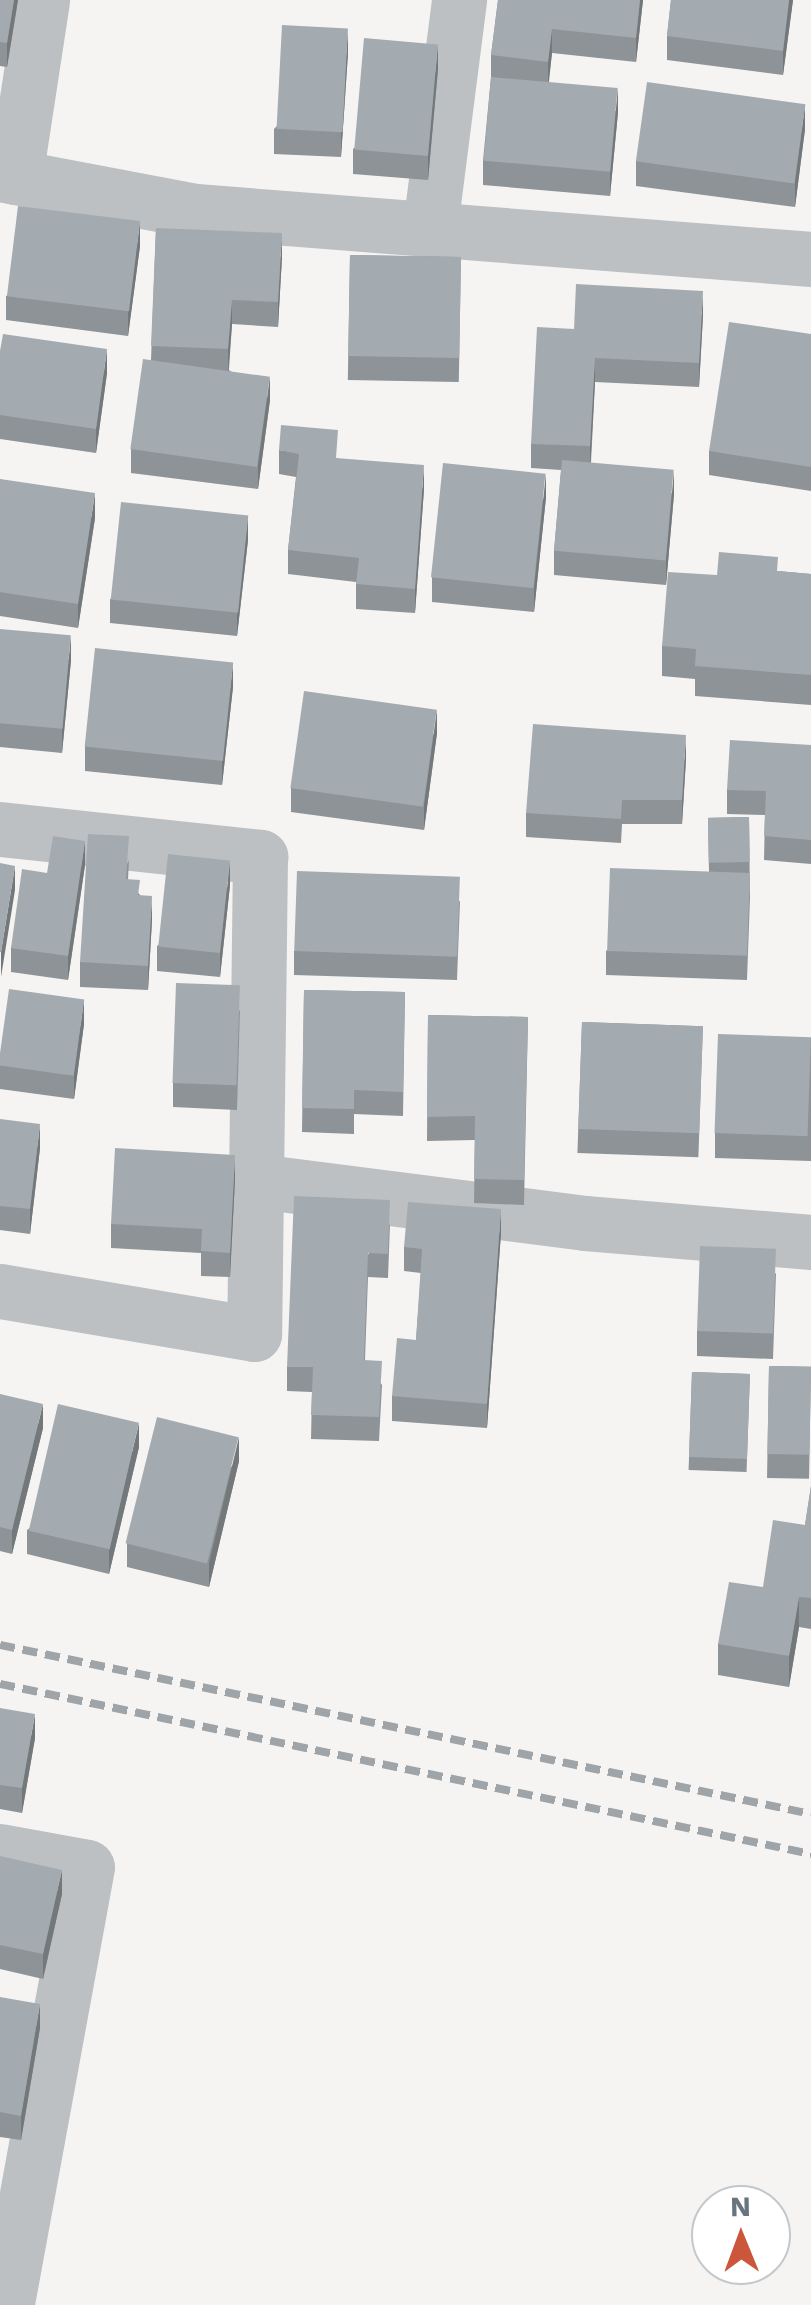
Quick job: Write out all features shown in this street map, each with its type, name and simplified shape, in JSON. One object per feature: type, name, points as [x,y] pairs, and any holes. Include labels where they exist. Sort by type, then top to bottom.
[{"type":"street","points":[[42,0],[8,176],[196,211],[810,250]]},
{"type":"street","points":[[430,227],[459,0]]},
{"type":"street","points":[[0,829],[260,858],[254,1334],[0,1291]]},
{"type":"street","points":[[257,1181],[584,1223],[811,1242]]},
{"type":"street","points":[[0,1852],[87,1866],[16,2172],[7,2305]]},
{"type":"building","points":[[0,0],[14,0],[7,43],[0,42]]},
{"type":"building","points":[[498,0],[640,0],[636,38],[552,29],[548,62],[491,55]]},
{"type":"building","points":[[671,0],[789,0],[783,51],[667,36]]},
{"type":"building","points":[[282,25],[348,28],[342,132],[277,129]]},
{"type":"building","points":[[364,38],[438,44],[428,156],[354,150]]},
{"type":"building","points":[[491,77],[618,88],[610,172],[484,161]]},
{"type":"building","points":[[647,82],[805,104],[794,183],[636,161]]},
{"type":"building","points":[[18,206],[140,221],[129,311],[7,296]]},
{"type":"building","points":[[156,228],[282,233],[278,302],[232,300],[228,349],[151,346]]},
{"type":"building","points":[[350,255],[461,257],[459,358],[348,356]]},
{"type":"building","points":[[576,284],[703,291],[699,363],[595,358],[590,446],[531,444],[537,327],[574,329]]},
{"type":"building","points":[[729,322],[811,334],[811,467],[709,451]]},
{"type":"building","points":[[3,334],[107,349],[96,429],[0,415]]},
{"type":"building","points":[[143,359],[270,377],[257,467],[130,449]]},
{"type":"building","points":[[281,425],[338,430],[336,458],[424,465],[415,589],[356,584],[359,558],[288,550],[299,454],[279,450]]},
{"type":"building","points":[[562,460],[674,470],[666,560],[554,551]]},
{"type":"building","points":[[443,463],[545,474],[533,588],[431,577]]},
{"type":"building","points":[[0,479],[95,493],[78,604],[0,592]]},
{"type":"building","points":[[121,502],[248,515],[238,613],[111,599]]},
{"type":"building","points":[[719,552],[778,557],[777,571],[811,574],[811,675],[695,666],[696,649],[662,646],[668,572],[717,575]]},
{"type":"building","points":[[0,629],[71,635],[63,729],[0,723]]},
{"type":"building","points":[[95,648],[233,663],[223,761],[85,746]]},
{"type":"building","points":[[304,691],[437,710],[423,807],[290,788]]},
{"type":"building","points":[[533,724],[686,735],[682,800],[622,800],[621,819],[526,813]]},
{"type":"building","points":[[730,740],[811,745],[811,840],[764,836],[766,791],[727,790]]},
{"type":"building","points":[[749,817],[750,862],[709,863],[708,818]]},
{"type":"building","points":[[88,834],[129,836],[126,879],[140,880],[138,895],[152,896],[148,966],[80,962]]},
{"type":"building","points":[[53,836],[85,841],[68,956],[11,948],[22,869],[47,873]]},
{"type":"building","points":[[168,854],[230,860],[220,953],[158,946]]},
{"type":"building","points":[[0,863],[15,866],[1,952],[0,952]]},
{"type":"building","points":[[610,868],[750,873],[747,956],[607,951]]},
{"type":"building","points":[[297,871],[460,877],[457,957],[294,951]]},
{"type":"building","points":[[176,983],[240,985],[236,1085],[173,1083]]},
{"type":"building","points":[[9,989],[84,1000],[74,1076],[0,1065]]},
{"type":"building","points":[[304,990],[405,992],[403,1092],[354,1090],[354,1109],[302,1108]]},
{"type":"building","points":[[428,1015],[528,1017],[524,1180],[474,1179],[475,1116],[427,1117]]},
{"type":"building","points":[[582,1022],[703,1026],[699,1133],[578,1129]]},
{"type":"building","points":[[718,1034],[811,1037],[807,1136],[715,1133]]},
{"type":"building","points":[[0,1119],[40,1124],[30,1209],[0,1206]]},
{"type":"building","points":[[115,1148],[235,1155],[230,1253],[201,1251],[202,1229],[111,1224]]},
{"type":"building","points":[[294,1196],[390,1200],[388,1254],[368,1253],[364,1360],[382,1361],[379,1417],[311,1415],[313,1367],[287,1367]]},
{"type":"building","points":[[408,1202],[501,1209],[487,1404],[392,1396],[397,1338],[416,1340],[422,1249],[404,1247]]},
{"type":"building","points":[[700,1246],[776,1249],[773,1334],[697,1331]]},
{"type":"building","points":[[769,1366],[811,1367],[809,1455],[767,1454]]},
{"type":"building","points":[[692,1372],[750,1374],[747,1459],[689,1457]]},
{"type":"building","points":[[0,1394],[43,1404],[12,1530],[0,1527]]},
{"type":"building","points":[[58,1404],[139,1423],[110,1549],[29,1531]]},
{"type":"building","points":[[157,1417],[239,1437],[207,1563],[126,1543]]},
{"type":"building","points":[[811,1486],[811,1598],[799,1597],[789,1656],[718,1644],[729,1582],[763,1587],[773,1520],[805,1525]]},
{"type":"building","points":[[0,1708],[35,1714],[22,1788],[0,1785]]},
{"type":"building","points":[[0,1856],[62,1870],[43,1954],[0,1945]]},
{"type":"building","points":[[0,1997],[40,2004],[21,2116],[0,2112]]},
{"type":"railway","points":[[0,1645],[811,1814]]},
{"type":"railway","points":[[0,1684],[811,1854]]}]
